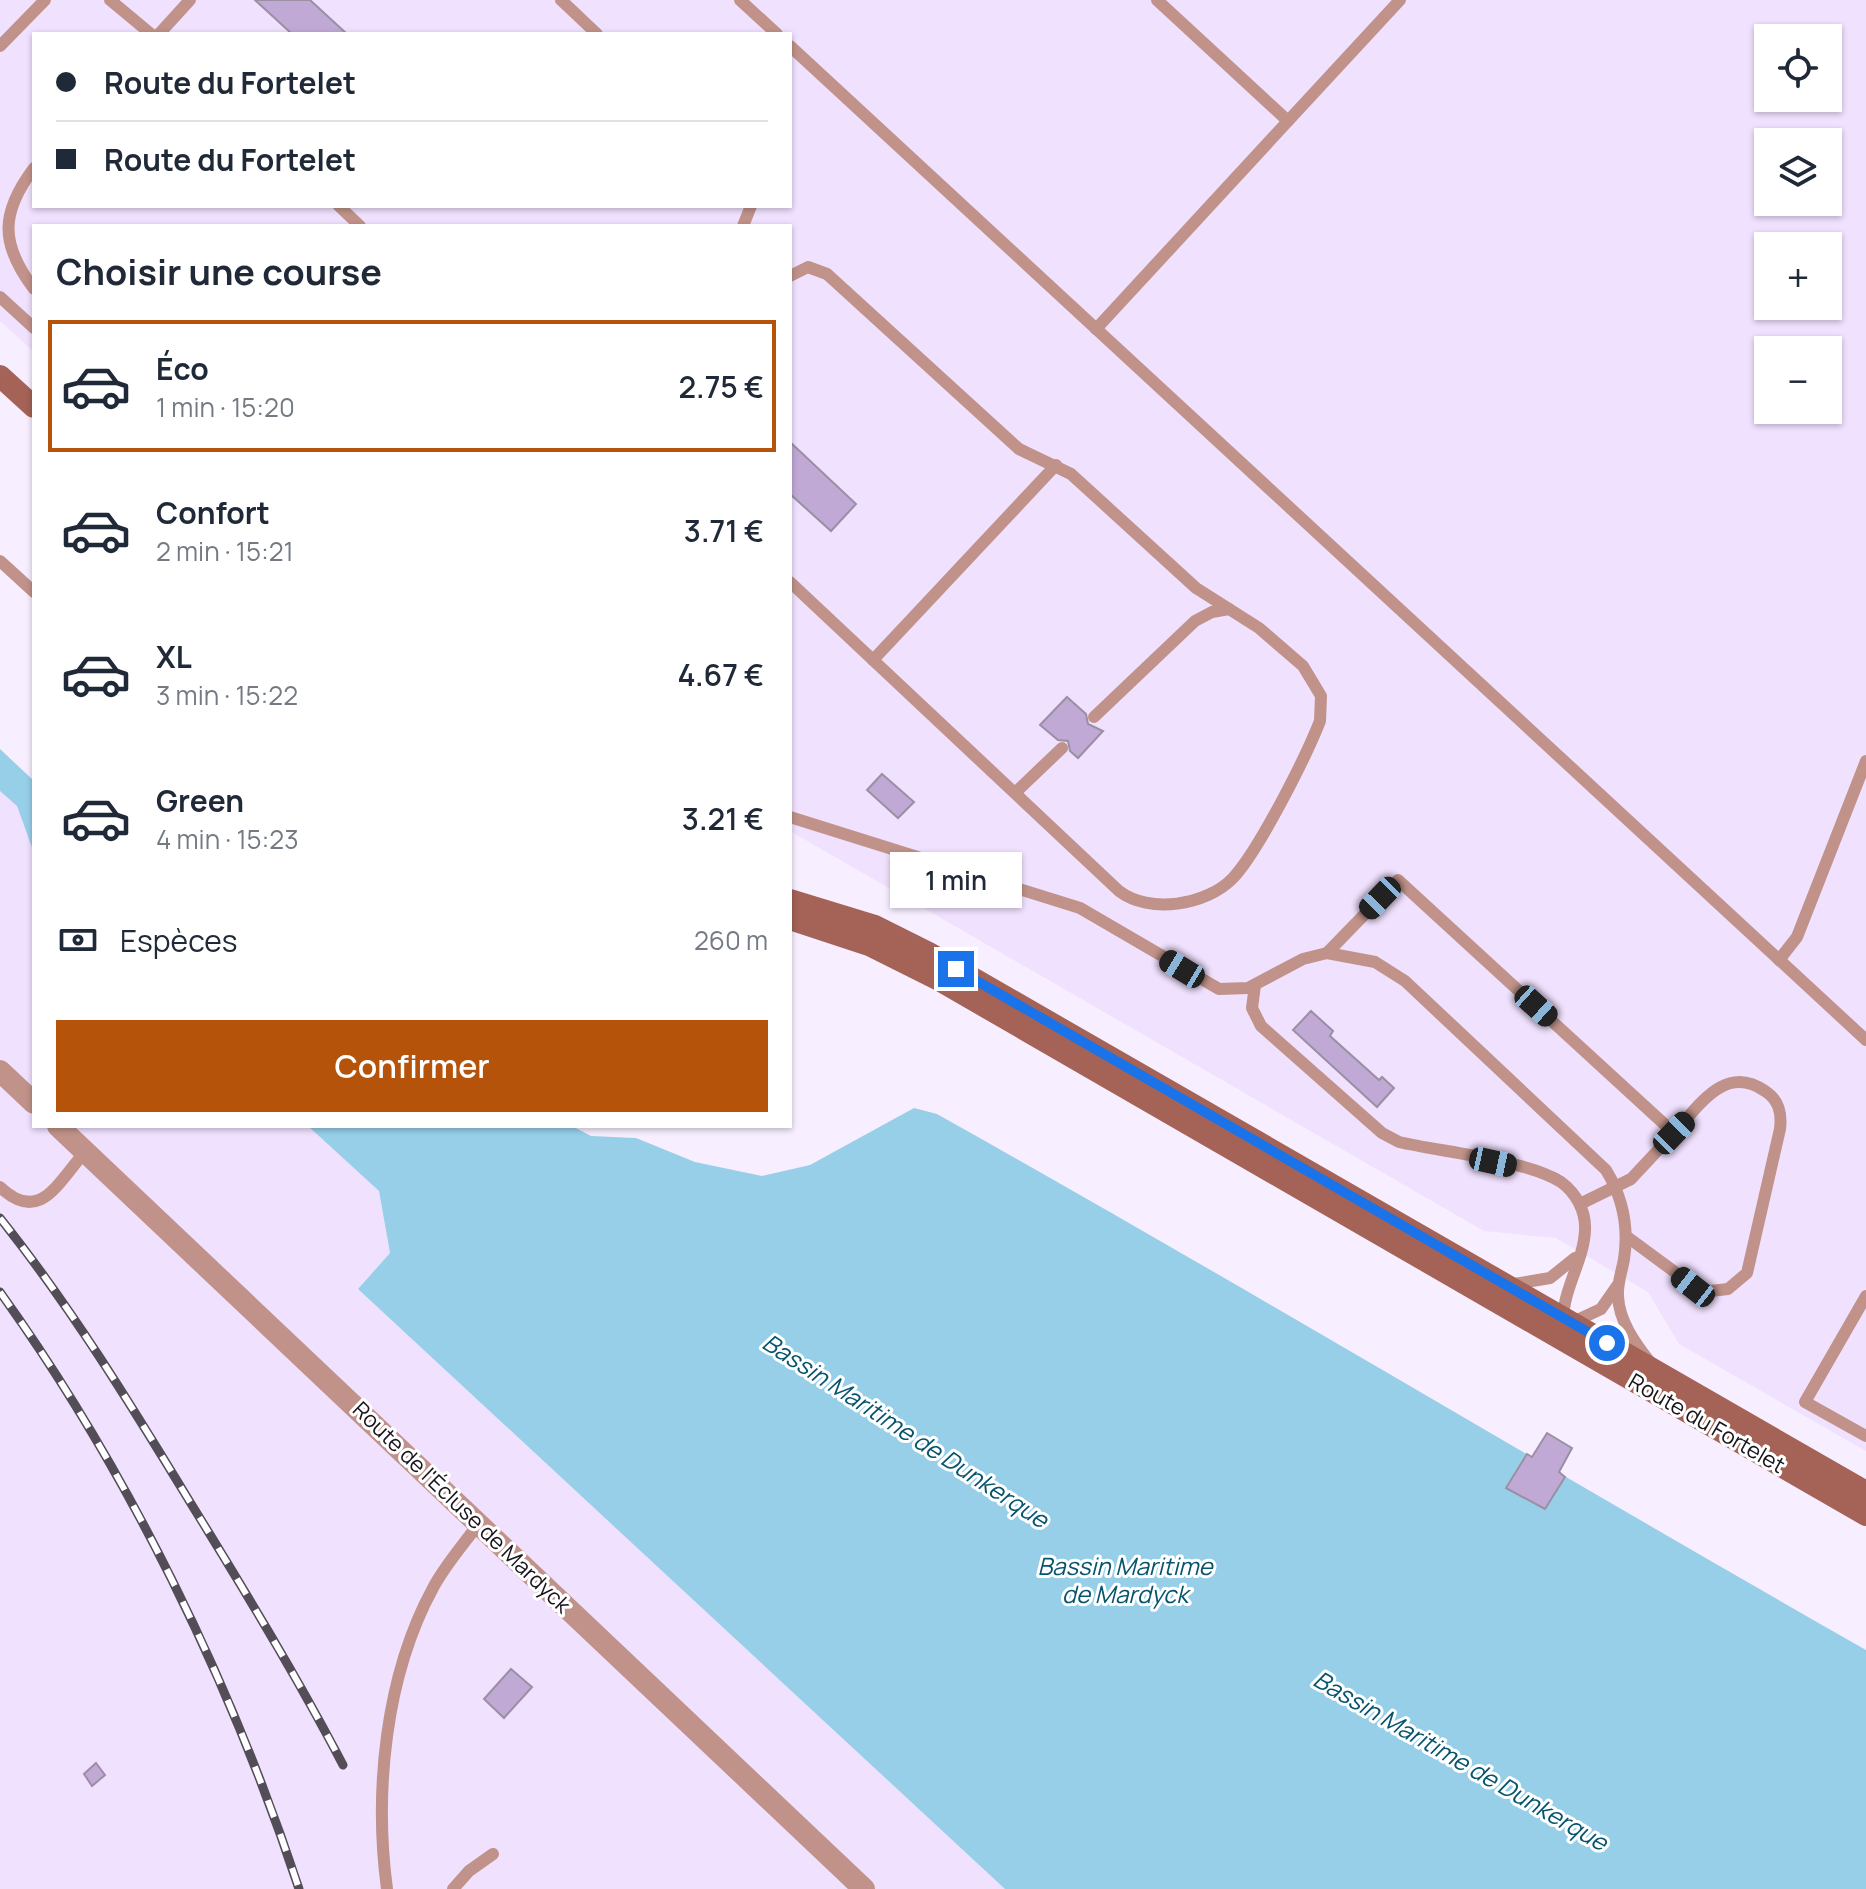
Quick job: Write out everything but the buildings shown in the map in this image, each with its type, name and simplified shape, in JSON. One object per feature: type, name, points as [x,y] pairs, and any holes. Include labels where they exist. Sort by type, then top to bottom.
[{"type":"main road","points":[[0,376],[32,405]]},
{"type":"main road","name":"Route du Fortelet","points":[[792,901],[846,915],[915,946],[1503,1284],[1566,1327],[1866,1515]]},
{"type":"main road","name":"Route du Fortelet","points":[[792,920],[854,939],[922,971],[1540,1326],[1566,1327],[1660,1374],[1866,1492]]},
{"type":"street","points":[[0,1071],[32,1101]]},
{"type":"street","name":"Route de l'Écluse de Mardyck","points":[[60,1128],[864,1889]]},
{"type":"lane","points":[[0,46],[45,0]]},
{"type":"lane","points":[[110,0],[149,32]]},
{"type":"lane","points":[[161,32],[190,0]]},
{"type":"lane","points":[[561,0],[595,32]]},
{"type":"lane","points":[[740,0],[775,32]]},
{"type":"lane","points":[[1157,0],[1288,121]]},
{"type":"lane","points":[[1096,329],[1400,0]]},
{"type":"lane","points":[[792,48],[1866,1040]]},
{"type":"lane","points":[[0,205],[32,170]]},
{"type":"lane","points":[[16,187],[2,212],[2,243],[12,263],[32,287]]},
{"type":"lane","points":[[341,208],[358,224]]},
{"type":"lane","points":[[792,275],[808,267],[827,274],[1019,449],[1031,458],[1056,465],[1071,474],[1196,588],[1259,628],[1303,666],[1315,682],[1322,704],[1316,730],[1254,847],[1226,884],[1204,896],[1172,903],[1151,906],[1135,902],[1119,891],[792,584]]},
{"type":"lane","points":[[0,297],[32,326]]},
{"type":"lane","points":[[873,660],[1056,465]]},
{"type":"lane","points":[[0,561],[32,590]]},
{"type":"lane","points":[[1094,717],[1195,621],[1212,612],[1229,609]]},
{"type":"lane","points":[[1016,792],[1062,748]]},
{"type":"lane","points":[[1779,960],[1797,937],[1866,761]]},
{"type":"lane","points":[[792,818],[1080,908],[1213,987],[1232,990],[1255,985],[1303,959],[1327,953],[1375,962],[1405,981],[1591,1153],[1616,1188],[1626,1236],[1618,1298],[1622,1318],[1660,1374]]},
{"type":"lane","points":[[1327,953],[1398,880],[1674,1133]]},
{"type":"lane","points":[[1255,985],[1252,1008],[1261,1026],[1382,1133],[1399,1142],[1550,1177],[1565,1185],[1580,1204],[1585,1230],[1565,1296],[1566,1327],[1601,1309],[1619,1281]]},
{"type":"lane","points":[[1580,1204],[1631,1179],[1717,1087],[1731,1081],[1758,1086],[1772,1096],[1779,1107],[1780,1129],[1747,1273],[1728,1289],[1702,1292],[1626,1236]]},
{"type":"lane","points":[[0,1187],[17,1202],[34,1203],[46,1195],[85,1152]]},
{"type":"lane","points":[[1503,1284],[1532,1283],[1550,1278],[1577,1256]]},
{"type":"lane","points":[[1866,1296],[1805,1402],[1866,1436]]},
{"type":"lane","points":[[387,1889],[382,1809],[397,1690],[405,1658],[432,1589],[479,1523]]},
{"type":"lane","points":[[453,1889],[469,1871],[493,1854]]},
{"type":"shaded area","points":[[0,0],[1866,0],[1866,1451],[1679,1344],[1648,1292],[1556,1238],[1484,1231],[792,832],[792,224],[32,224],[32,350],[0,321]]},
{"type":"shaded area","points":[[0,791],[17,806],[32,847],[32,1128],[310,1128],[379,1191],[390,1253],[358,1289],[1005,1889],[0,1889]]},
{"type":"water","points":[[0,749],[32,779],[32,847],[17,806],[0,791]]},
{"type":"water","name":"Bassin Maritime de Mardyck","points":[[914,1108],[937,1114],[1866,1650],[1866,1889],[1005,1889],[358,1289],[390,1253],[379,1191],[310,1128],[576,1128],[591,1136],[636,1138],[695,1162],[762,1176],[810,1165]]},
{"type":"railway","points":[[0,1218],[100,1357],[269,1632],[343,1765]]},
{"type":"railway","points":[[0,1292],[91,1431],[172,1579],[241,1733],[299,1889]]},
{"type":"route","points":[[956,969],[1607,1343]]},
{"type":"water label","name":"Bassin Maritime de Dunkerque","points":[[906,1430]]},
{"type":"water label","name":"Bassin Maritime de Dunkerque","points":[[1461,1760]]}]
